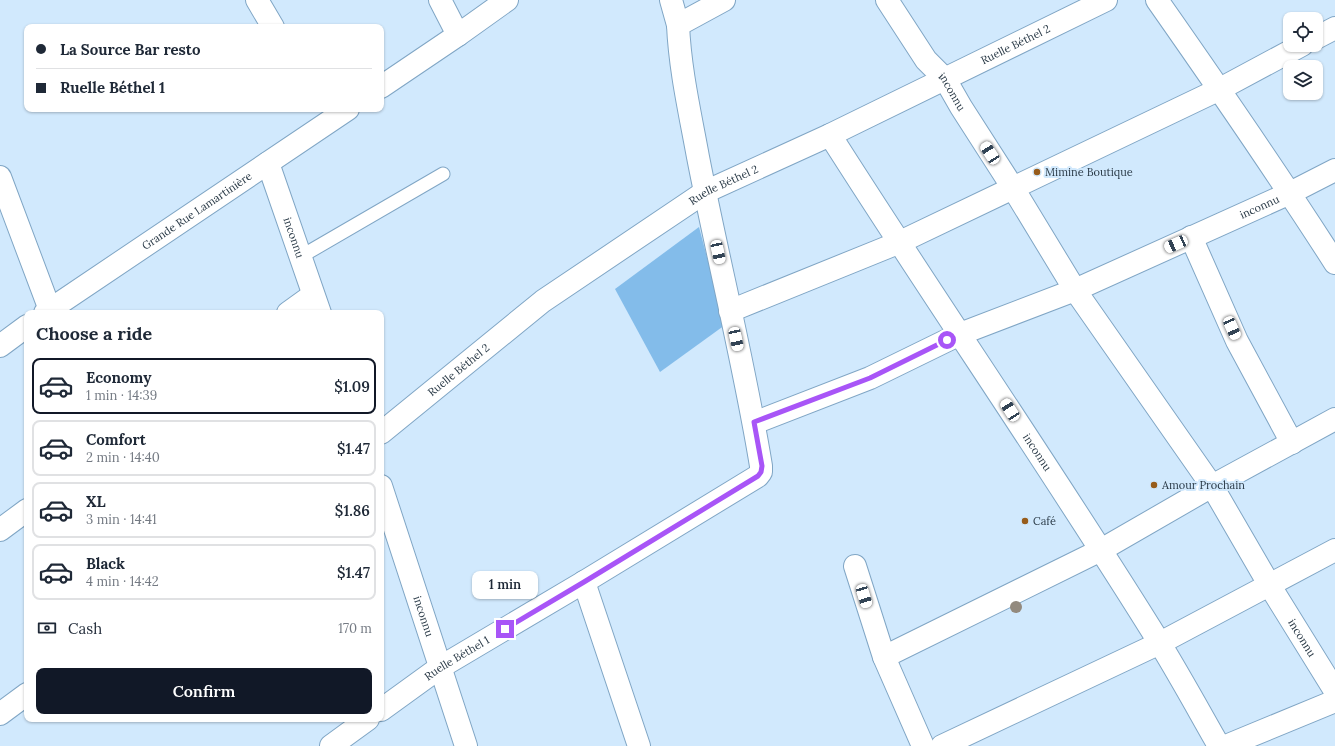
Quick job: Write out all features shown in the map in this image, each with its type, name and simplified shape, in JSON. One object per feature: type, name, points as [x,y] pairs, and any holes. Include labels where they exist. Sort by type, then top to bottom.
[{"type":"street","points":[[257,0],[271,24]]},
{"type":"street","points":[[440,0],[458,35]]},
{"type":"street","points":[[384,85],[507,0]]},
{"type":"street","points":[[671,0],[678,26],[682,71],[705,192]]},
{"type":"street","points":[[678,26],[724,0]]},
{"type":"street","name":"inconnu","points":[[887,0],[926,60],[945,79],[1075,290],[1212,486],[1270,586],[1335,691]]},
{"type":"street","name":"Ruelle Béthel 2","points":[[384,431],[542,301],[705,192],[830,135],[1106,0]]},
{"type":"street","name":"inconnu","points":[[1157,0],[1220,89],[1335,263]]},
{"type":"street","points":[[1323,34],[1335,28]]},
{"type":"street","points":[[730,311],[898,242],[1220,89],[1289,52]]},
{"type":"street","name":"Grande Rue Lamartinière","points":[[49,310],[268,163],[325,115],[336,112]]},
{"type":"street","name":"inconnu","points":[[830,135],[898,242],[960,334],[1160,643],[1219,746]]},
{"type":"street","name":"inconnu","points":[[268,163],[316,304]]},
{"type":"street","name":"inconnu","points":[[754,422],[870,378],[960,334],[1075,290],[1290,193],[1335,170]]},
{"type":"street","points":[[0,177],[48,310]]},
{"type":"street","name":"Ruelle Béthel 1","points":[[384,708],[439,668],[584,582],[758,476],[761,472],[762,466],[754,422],[705,192]]},
{"type":"street","points":[[1191,238],[1237,341],[1292,443]]},
{"type":"street","points":[[297,310],[316,304]]},
{"type":"street","points":[[0,346],[24,328]]},
{"type":"street","points":[[884,657],[1100,550],[1212,486],[1335,419]]},
{"type":"street","name":"inconnu","points":[[384,495],[439,668],[466,746]]},
{"type":"street","points":[[0,530],[24,512]]},
{"type":"street","points":[[942,746],[1160,643],[1270,586],[1335,550]]},
{"type":"street","points":[[855,566],[884,657],[923,746]]},
{"type":"street","points":[[584,582],[639,746]]},
{"type":"street","points":[[0,714],[24,696]]},
{"type":"street","points":[[1226,746],[1335,701]]},
{"type":"street","points":[[330,746],[364,722]]},
{"type":"lane","points":[[300,257],[443,174]]},
{"type":"water","points":[[699,227],[725,325],[660,372],[615,289]]},
{"type":"place","name":"Mimine Boutique","points":[[1037,172]]},
{"type":"place","name":"Amour Prochain","points":[[1154,485]]},
{"type":"place","name":"Café","points":[[1025,521]]},
{"type":"route","points":[[505,629],[758,476],[761,472],[762,466],[754,422],[870,378],[947,340]]}]
